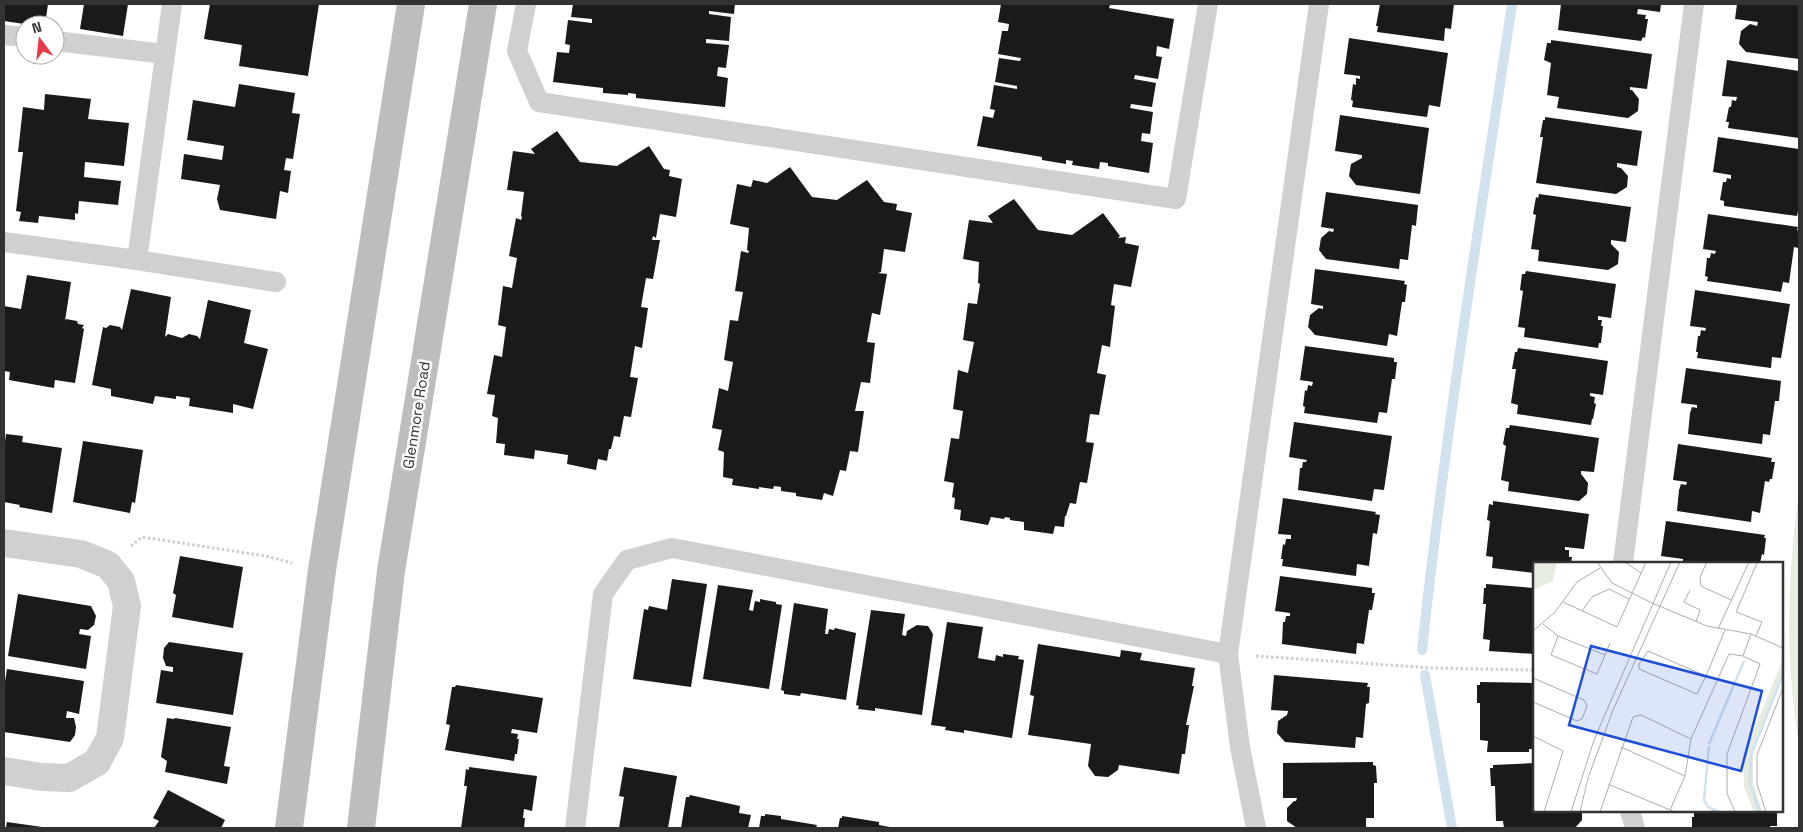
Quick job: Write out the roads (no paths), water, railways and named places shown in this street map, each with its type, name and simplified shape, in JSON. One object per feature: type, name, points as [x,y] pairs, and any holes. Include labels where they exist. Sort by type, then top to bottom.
[{"type":"main road","points":[[289,828],[322,570],[411,4]]},
{"type":"main road","name":"Glenmore Road","points":[[361,828],[391,572],[483,4]]},
{"type":"street","points":[[4,543],[81,554],[108,566],[121,580],[127,606],[110,738],[97,762],[69,778],[42,777],[4,771]]},
{"type":"lane","points":[[137,260],[172,4]]},
{"type":"lane","points":[[526,4],[518,51],[539,102],[1176,199],[1208,4]]},
{"type":"lane","points":[[1256,828],[1240,747],[1228,654],[1318,4]]},
{"type":"lane","points":[[1623,562],[1694,4]]},
{"type":"lane","points":[[65,42],[165,54]]},
{"type":"lane","points":[[4,242],[137,260],[276,282]]},
{"type":"lane","points":[[574,828],[603,594],[627,560],[645,555],[672,548],[1228,654]]},
{"type":"lane","points":[[1630,812],[1635,828]]},
{"type":"waterway","points":[[1422,650],[1452,407],[1512,4]]},
{"type":"waterway","points":[[1425,675],[1452,828]]}]
